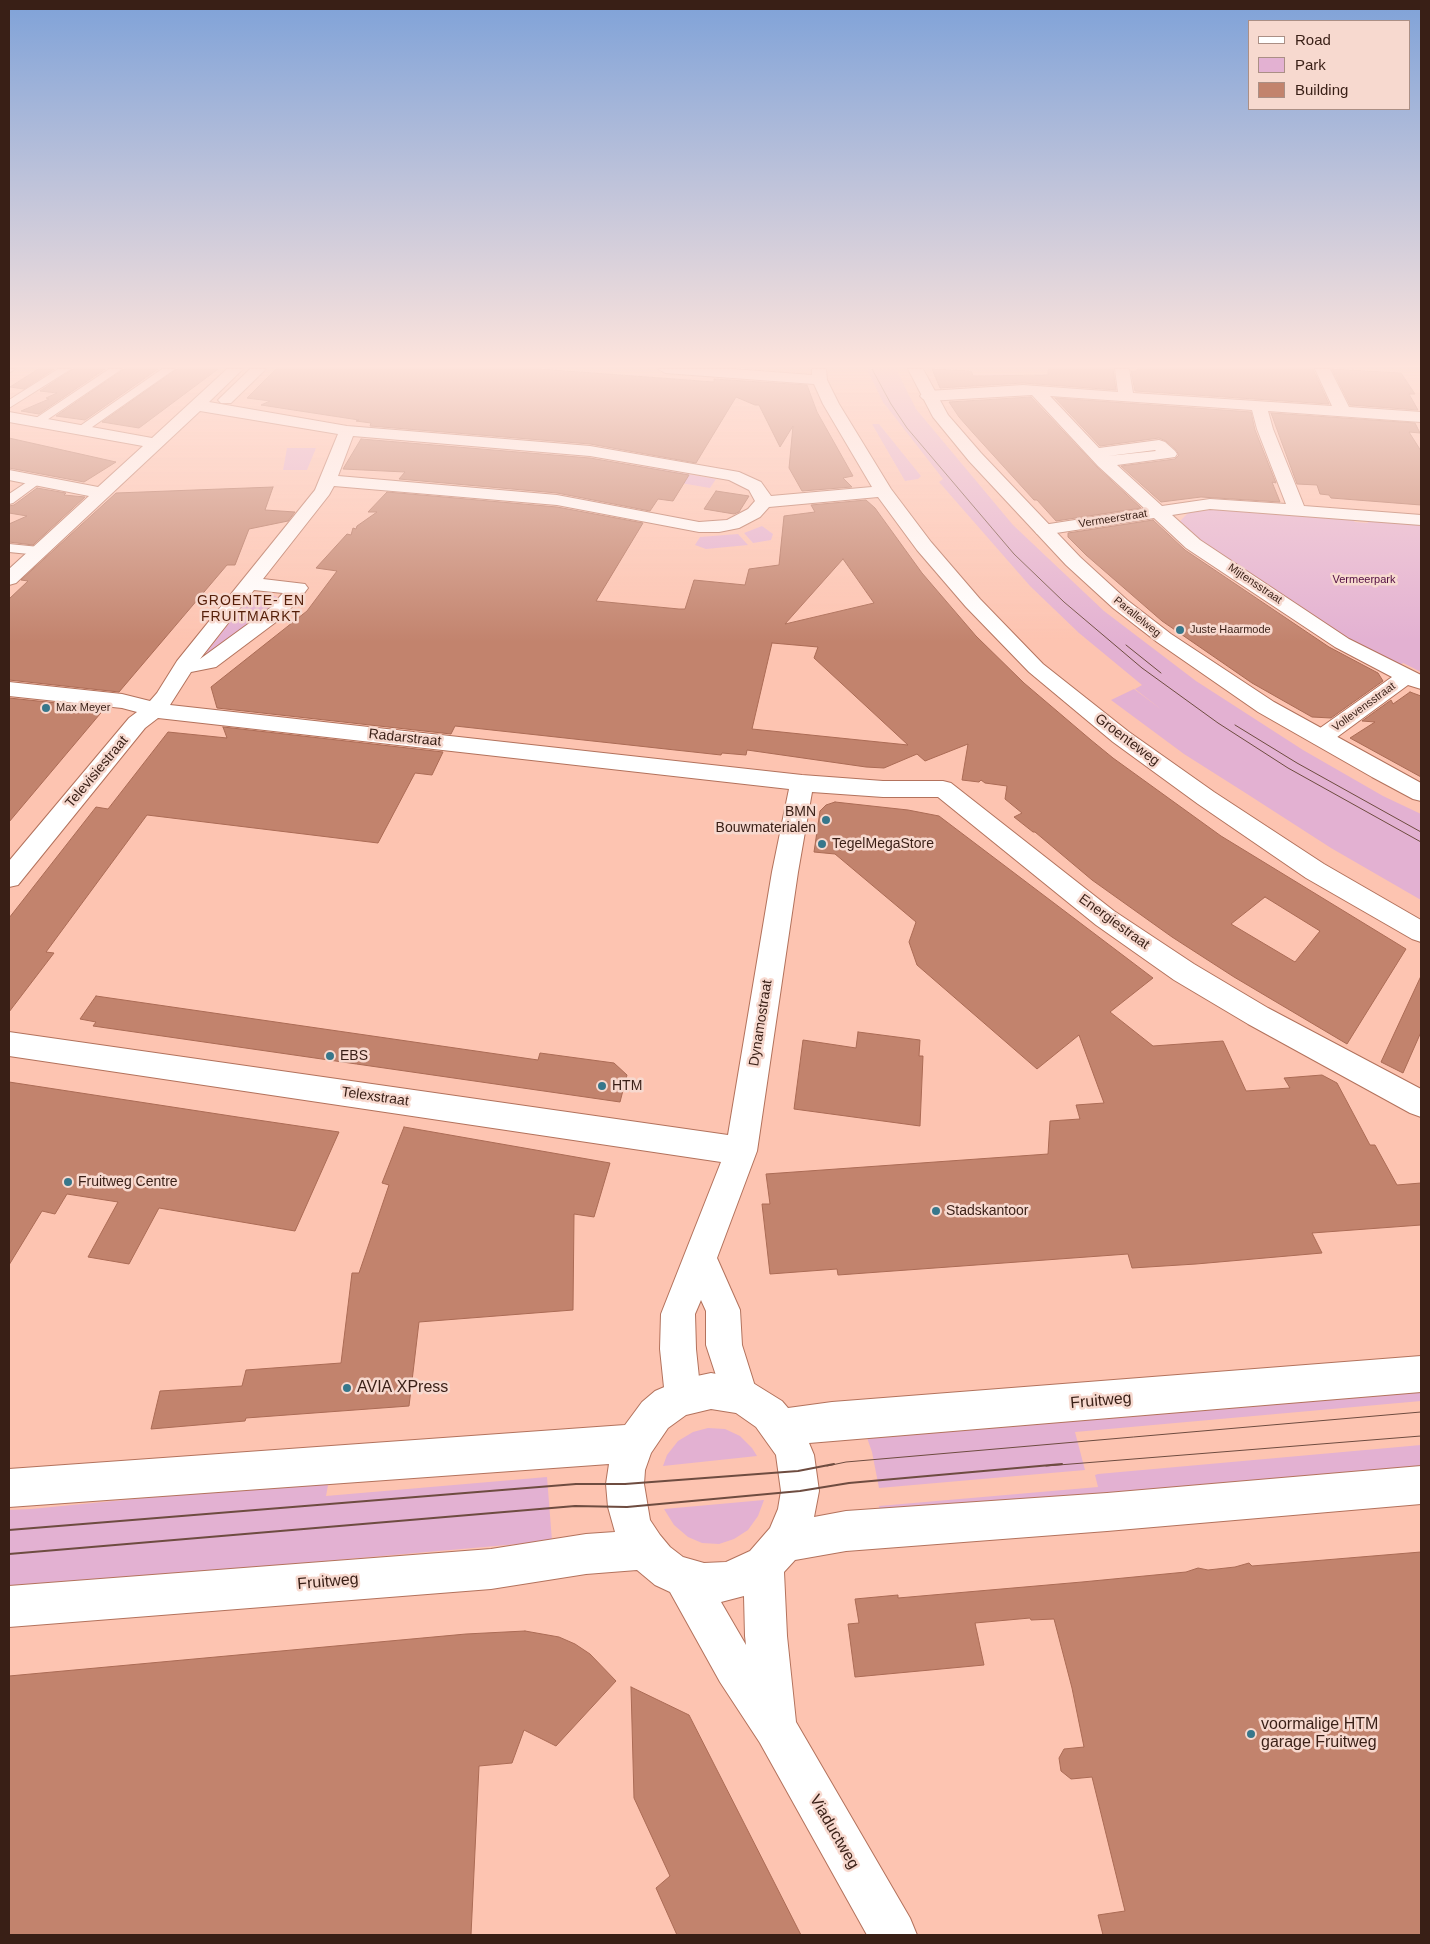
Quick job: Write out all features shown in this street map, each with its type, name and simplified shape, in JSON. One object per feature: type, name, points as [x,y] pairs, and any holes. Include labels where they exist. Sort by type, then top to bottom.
[{"type":"street","points":[[9,579],[139,460]]},
{"type":"street","name":"Televisiestraat","points":[[9,878],[137,723],[153,711],[166,696],[184,665],[251,584],[323,491],[335,460]]},
{"type":"street","points":[[643,460],[733,476],[755,486],[761,493],[764,502]]},
{"type":"street","name":"Groenteweg","points":[[864,460],[883,491],[942,567],[1036,668],[1121,737],[1206,798],[1315,871],[1421,932]]},
{"type":"street","name":"Parallelweg","points":[[978,460],[1073,562],[1120,604],[1164,638],[1266,707],[1421,793]]},
{"type":"street","name":"Mijtensstraat","points":[[1102,460],[1193,544],[1342,643],[1414,680]]},
{"type":"street","points":[[1277,460],[1297,511]]},
{"type":"street","points":[[9,475],[102,493]]},
{"type":"street","points":[[9,500],[36,480]]},
{"type":"street","points":[[327,480],[541,498],[685,525],[718,529],[744,519],[761,507],[764,502]]},
{"type":"street","points":[[764,502],[883,491]]},
{"type":"street","name":"Vermeerstraat","points":[[1043,530],[1210,504],[1421,520]]},
{"type":"street","points":[[9,548],[40,551]]},
{"type":"street","points":[[184,665],[196,666],[209,663],[277,612],[298,588],[251,584]]},
{"type":"street","name":"Vollevensstraat","points":[[1321,738],[1414,680]]},
{"type":"street","name":"Radarstraat","points":[[9,689],[122,701],[138,704],[153,711],[802,782]]},
{"type":"street","name":"Energiestraat","points":[[802,782],[883,789],[943,789],[1106,918],[1184,972],[1258,1016],[1421,1104]]},
{"type":"street","name":"Dynamostraat","points":[[683,1397],[678,1349],[678,1314],[741,1151],[784,881],[802,782]]},
{"type":"street","name":"Telexstraat","points":[[9,1044],[741,1151]]},
{"type":"street","points":[[700,1259],[723,1310],[724,1345],[740,1396]]},
{"type":"street","name":"Fruitweg","points":[[781,1428],[832,1421],[1421,1374]]},
{"type":"street","points":[[774,1553],[797,1509],[800,1486],[795,1455],[781,1428],[769,1414],[740,1396],[711,1391],[683,1397],[668,1404],[655,1415],[635,1443],[626,1470],[625,1495],[631,1522],[637,1536],[656,1561],[684,1578],[704,1583],[726,1582],[746,1576],[774,1553],[846,1531],[1107,1512],[1421,1484]]},
{"type":"street","points":[[9,1488],[635,1443]]},
{"type":"street","name":"Fruitweg","points":[[9,1607],[491,1569],[586,1554],[646,1549]]},
{"type":"street","name":"Viaductweg","points":[[774,1553],[766,1636],[775,1728]]},
{"type":"street","name":"Viaductweg","points":[[684,1578],[735,1667],[775,1728],[893,1935]]},
{"type":"green space","points":[[285,460],[311,460],[307,470],[283,470]]},
{"type":"green space","points":[[893,460],[908,460],[921,476],[918,479],[905,481]]},
{"type":"green space","points":[[928,460],[958,460],[1013,525],[1104,611],[1196,681],[1303,750],[1383,796],[1421,814],[1421,900],[1331,848],[1184,754],[1111,700],[1134,689],[1162,710],[1135,689],[1142,685],[1079,633],[1030,586],[939,482],[943,479]]},
{"type":"green space","points":[[640,466],[716,479],[710,488],[633,475]]},
{"type":"green space","name":"Vermeerpark","points":[[1215,509],[1353,520],[1355,522],[1368,523],[1367,521],[1421,525],[1421,672],[1403,663],[1400,665],[1346,637],[1204,544],[1180,521],[1188,513]]},
{"type":"green space","points":[[762,526],[773,534],[771,540],[753,543],[744,533]]},
{"type":"green space","points":[[738,534],[748,545],[706,549],[695,545],[700,537]]},
{"type":"green space","points":[[266,592],[277,597],[279,601],[275,608],[203,657],[250,596]]},
{"type":"green space","points":[[1421,1392],[1421,1401],[1075,1432],[1085,1470],[879,1488],[872,1452],[865,1432]]},
{"type":"green space","points":[[708,1428],[725,1429],[740,1436],[757,1456],[663,1466],[667,1455],[678,1441],[693,1432]]},
{"type":"green space","points":[[1421,1445],[1421,1466],[1387,1470],[880,1514],[879,1506],[1098,1487],[1095,1475],[1098,1474]]},
{"type":"green space","points":[[547,1477],[552,1541],[9,1589],[9,1510],[329,1480],[326,1496]]},
{"type":"green space","points":[[764,1500],[758,1516],[748,1530],[734,1539],[719,1544],[702,1543],[688,1537],[674,1525],[664,1509]]},
{"type":"building","points":[[9,460],[106,460],[116,462],[84,482],[9,468]]},
{"type":"building","points":[[349,460],[600,460],[689,475],[673,501],[658,499],[650,511],[557,493],[399,479],[405,472],[343,469]]},
{"type":"building","points":[[678,460],[698,460],[696,463]]},
{"type":"building","points":[[790,460],[844,460],[853,476],[843,478],[852,487],[802,491],[789,468]]},
{"type":"building","points":[[997,460],[1090,460],[1141,508],[1056,521],[1037,500],[1034,500]]},
{"type":"building","points":[[1169,460],[1267,460],[1276,483],[1272,482],[1280,502],[1201,497],[1161,502],[1121,466]]},
{"type":"building","points":[[1288,460],[1421,460],[1421,505],[1331,498],[1329,495],[1320,494],[1317,485],[1297,484]]},
{"type":"building","points":[[273,487],[265,510],[295,512],[288,521],[249,529],[235,565],[227,565],[119,692],[9,680],[9,599],[28,581],[21,580],[116,493]]},
{"type":"building","points":[[37,488],[66,493],[64,495],[85,497],[33,545],[9,542],[9,524],[27,516],[9,513],[9,506],[14,505]]},
{"type":"building","points":[[716,491],[749,496],[739,512],[734,514],[704,509]]},
{"type":"building","points":[[387,492],[557,507],[643,523],[596,601],[685,609],[694,580],[745,585],[749,569],[779,565],[784,516],[815,512],[811,505],[866,500],[875,508],[922,573],[976,636],[1024,683],[1091,740],[1221,836],[1406,949],[1347,1044],[1234,977],[1172,937],[1092,880],[1035,832],[1014,817],[1022,813],[1005,799],[1007,786],[985,783],[981,780],[979,782],[962,780],[968,744],[925,761],[917,754],[884,768],[747,750],[746,755],[722,753],[721,755],[455,726],[451,734],[217,708],[211,687],[307,611],[337,571],[316,568],[347,534],[351,535],[353,528],[356,529],[357,526],[377,512],[368,512]],"holes":[[[843,559],[874,603],[785,624]],[[772,643],[818,647],[814,658],[908,745],[752,729]],[[1265,897],[1320,931],[1295,962],[1231,924]]]},
{"type":"building","points":[[1153,520],[1185,550],[1329,647],[1378,673],[1383,681],[1331,718],[1312,717],[1252,683],[1162,621],[1068,537],[1068,533]]},
{"type":"building","points":[[1410,692],[1421,696],[1421,777],[1350,738],[1375,722],[1362,721],[1391,700],[1393,704]]},
{"type":"building","points":[[9,698],[105,708],[9,822]]},
{"type":"building","points":[[223,727],[443,752],[432,775],[415,773],[378,843],[147,815],[46,952],[54,953],[9,1012],[9,918],[96,807],[108,809],[168,732],[227,738]]},
{"type":"building","points":[[835,802],[908,810],[939,816],[1153,978],[1110,1012],[1153,1046],[1223,1041],[1246,1091],[1290,1088],[1284,1078],[1322,1075],[1337,1083],[1370,1145],[1375,1145],[1397,1185],[1421,1183],[1421,1225],[1312,1233],[1322,1253],[1196,1264],[1132,1268],[1128,1254],[838,1275],[837,1269],[770,1274],[762,1204],[770,1204],[766,1174],[1048,1154],[1050,1121],[1080,1119],[1076,1105],[1104,1103],[1079,1035],[1037,1069],[917,965],[909,942],[916,922],[835,854],[814,852],[820,811],[826,805]]},
{"type":"building","points":[[1421,976],[1421,1032],[1403,1073],[1381,1062]]},
{"type":"building","points":[[96,996],[538,1060],[540,1053],[614,1063],[627,1075],[620,1102],[93,1026],[96,1022],[80,1019]]},
{"type":"building","points":[[858,1032],[920,1040],[919,1056],[923,1056],[920,1126],[794,1109],[803,1040],[856,1048]]},
{"type":"building","points":[[9,1082],[339,1132],[295,1231],[159,1208],[129,1264],[88,1257],[118,1202],[67,1194],[55,1214],[42,1211],[9,1265]]},
{"type":"building","points":[[404,1127],[610,1163],[594,1217],[574,1214],[573,1310],[419,1322],[409,1406],[246,1418],[245,1421],[151,1429],[160,1391],[242,1386],[246,1370],[341,1363],[352,1273],[359,1273],[389,1185],[382,1183]]},
{"type":"building","name":"voormalige HTM garage Fruitweg","points":[[1421,1552],[1421,1935],[1103,1935],[1098,1915],[1125,1911],[1092,1777],[1071,1779],[1061,1771],[1059,1758],[1064,1749],[1084,1747],[1072,1688],[1054,1619],[1031,1620],[1030,1618],[975,1623],[984,1665],[855,1677],[848,1624],[859,1623],[855,1599],[898,1595],[898,1598],[1082,1582],[1186,1572],[1198,1568],[1208,1570],[1235,1567],[1249,1563],[1252,1566]]},
{"type":"building","points":[[525,1631],[559,1637],[575,1644],[590,1654],[616,1681],[556,1746],[524,1730],[512,1763],[479,1766],[471,1935],[9,1935],[9,1676],[466,1634]]},
{"type":"building","points":[[631,1687],[689,1715],[801,1935],[677,1935],[656,1888],[670,1876],[634,1798]]},
{"type":"tram line","points":[[934,460],[1014,554],[1064,602],[1142,668],[1218,723],[1288,768],[1421,842]]},
{"type":"tram line","points":[[1126,645],[1161,673]]},
{"type":"tram line","points":[[1235,725],[1297,763],[1421,832]]},
{"type":"tram line","points":[[827,1466],[846,1462],[1421,1412]]},
{"type":"tram line","points":[[1046,1466],[1421,1436]]},
{"type":"tram line","points":[[9,1530],[576,1484],[625,1484],[798,1471],[834,1464]]},
{"type":"tram line","points":[[9,1554],[575,1506],[627,1507],[800,1491],[849,1483],[1062,1464]]},
{"type":"place","name":"Juste Haarmode","points":[[1180,630]]},
{"type":"place","name":"Max Meyer","points":[[46,708]]},
{"type":"place","name":"BMN Bouwmaterialen","points":[[826,820]]},
{"type":"place","name":"TegelMegaStore","points":[[822,844]]},
{"type":"place","name":"EBS","points":[[330,1056]]},
{"type":"place","name":"HTM","points":[[602,1086]]},
{"type":"place","name":"Fruitweg Centre","points":[[68,1182]]},
{"type":"place","name":"Stadskantoor","points":[[936,1211]]},
{"type":"place","name":"AVIA XPress","points":[[347,1388]]},
{"type":"place","name":"voormalige HTM garage Fruitweg","points":[[1251,1734]]},
{"type":"district","name":"GROENTE- EN FRUITMARKT","points":[[251,610]]}]
